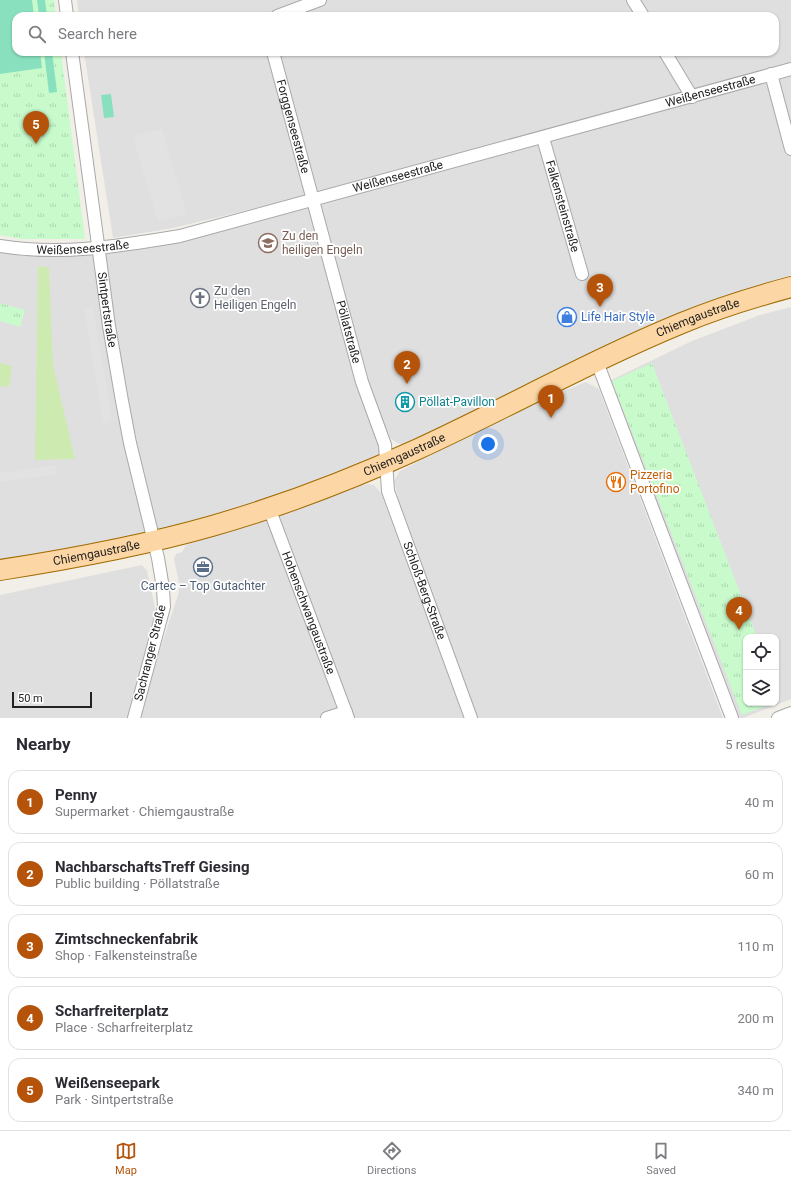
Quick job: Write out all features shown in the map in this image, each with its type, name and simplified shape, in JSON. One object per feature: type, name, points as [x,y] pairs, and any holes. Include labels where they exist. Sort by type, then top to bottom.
[{"type":"main road","name":"Chiemgaustraße","points":[[0,570],[58,561],[154,541],[212,526],[269,508],[417,450],[597,362],[693,319],[791,287]]},
{"type":"street","points":[[65,0],[66,12]]},
{"type":"street","points":[[288,12],[320,0]]},
{"type":"street","points":[[633,0],[640,12]]},
{"type":"street","name":"Sintpertstraße","points":[[73,56],[109,326],[130,443],[154,541]]},
{"type":"street","name":"Forggenseestraße","points":[[274,56],[313,200]]},
{"type":"street","points":[[667,56],[692,96]]},
{"type":"street","name":"Weißenseestraße","points":[[0,246],[51,250],[99,249],[180,236],[791,69]]},
{"type":"street","points":[[771,74],[791,149]]},
{"type":"street","name":"Falkensteinstraße","points":[[543,138],[582,274]]},
{"type":"street","name":"Pöllatstraße","points":[[313,200],[362,382],[385,445],[386,462]]},
{"type":"street","points":[[597,362],[732,718]]},
{"type":"street","name":"Schloß-Berg-Straße","points":[[386,462],[388,491],[472,718]]},
{"type":"street","name":"Hohenschwangaustraße","points":[[269,508],[347,715]]},
{"type":"street","name":"Sachranger Straße","points":[[134,718],[164,607],[162,577],[154,541]]},
{"type":"street","points":[[778,718],[791,713]]},
{"type":"street","points":[[327,718],[347,715]]},
{"type":"shaded area","points":[[77,0],[791,0],[791,63],[326,191],[173,228],[113,238],[85,56],[779,56],[779,12],[78,12]]},
{"type":"shaded area","points":[[791,74],[791,275],[719,298],[647,326],[405,445],[397,443],[390,438],[373,396],[321,204],[328,199]]},
{"type":"shaded area","points":[[162,129],[187,214],[158,222],[133,137]]},
{"type":"shaded area","points":[[313,200],[386,462],[269,508],[0,570],[0,246],[99,249]]},
{"type":"shaded area","points":[[92,304],[112,419],[103,425],[85,311]]},
{"type":"shaded area","points":[[791,307],[791,699],[779,704],[779,634],[743,634],[743,706],[773,706],[743,718],[732,718],[609,381],[692,341],[760,315]]},
{"type":"shaded area","points":[[586,382],[599,389],[723,718],[477,718],[404,522],[394,481],[400,471],[538,401]]},
{"type":"shaded area","points":[[56,465],[58,474],[0,482],[0,473]]},
{"type":"shaded area","points":[[368,484],[374,485],[381,493],[466,718],[141,718],[149,683],[179,592],[179,583],[174,559],[176,554],[182,552],[186,545],[296,510]]},
{"type":"shaded area","points":[[142,565],[147,571],[155,608],[154,629],[137,681],[128,718],[0,718],[0,595]]},
{"type":"green space","points":[[0,0],[54,0],[56,12],[12,12],[12,56],[62,56],[85,239],[21,239],[0,235]]},
{"type":"green space","points":[[0,0],[32,0],[34,12],[12,12],[12,56],[40,56],[42,68],[0,74]]},
{"type":"green space","points":[[37,0],[45,0],[46,12],[38,12]]},
{"type":"green space","points":[[44,56],[52,56],[57,92],[49,93]]},
{"type":"green space","points":[[111,94],[114,117],[104,118],[101,95]]},
{"type":"green space","points":[[38,266],[49,268],[53,365],[75,459],[35,460]]},
{"type":"green space","points":[[0,303],[25,310],[20,327],[0,321]]},
{"type":"green space","points":[[0,363],[12,366],[9,387],[0,386]]},
{"type":"green space","points":[[652,363],[756,634],[743,634],[743,706],[766,706],[742,715],[612,381]]},
{"type":"place","name":"Weißenseepark","points":[[36,144]]},
{"type":"place","name":"Zu den heiligen Engeln","points":[[268,243]]},
{"type":"place","name":"Zu den Heiligen Engeln","points":[[200,298]]},
{"type":"place","name":"Zimtschneckenfabrik","points":[[600,307]]},
{"type":"place","name":"Life Hair Style","points":[[567,317]]},
{"type":"place","name":"NachbarschaftsTreff Giesing","points":[[407,384]]},
{"type":"place","name":"Pöllat-Pavillon","points":[[405,402]]},
{"type":"place","name":"Penny","points":[[551,418]]},
{"type":"place","name":"Pizzeria Portofino","points":[[616,482]]},
{"type":"place","name":"Cartec – Top Gutachter","points":[[203,567]]},
{"type":"place","name":"Scharfreiterplatz","points":[[739,630]]}]
